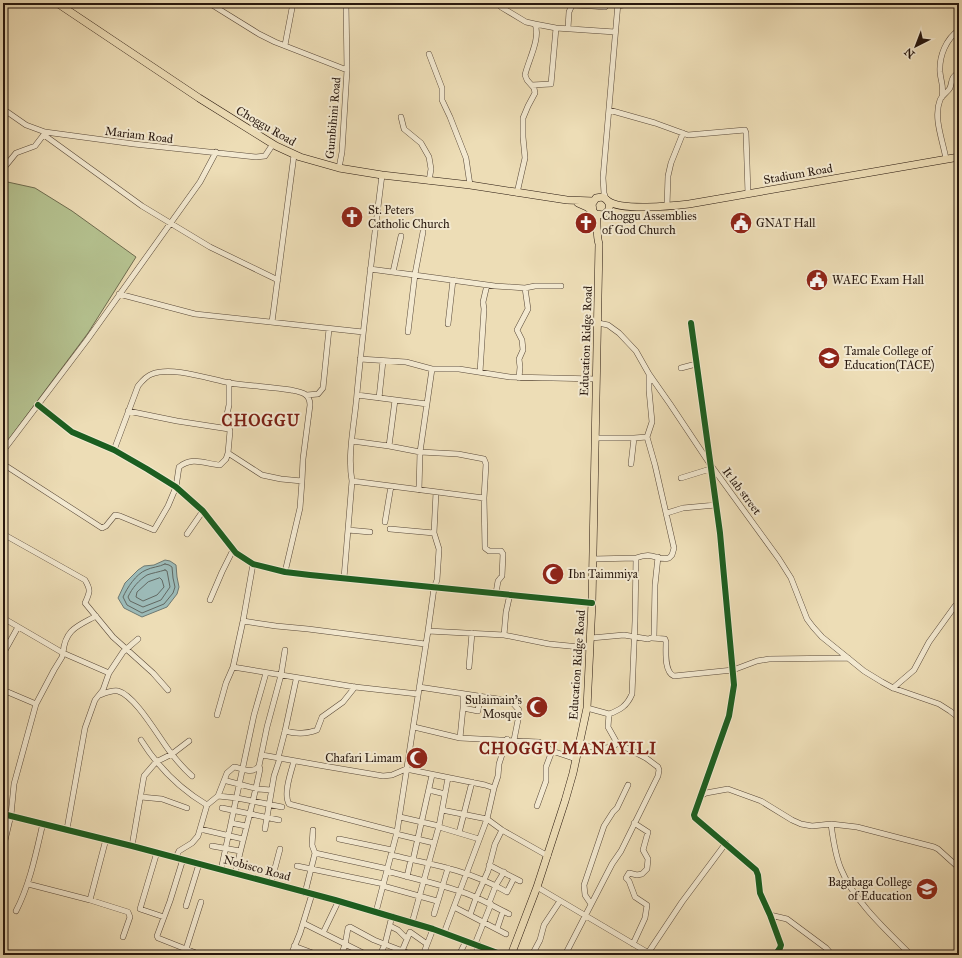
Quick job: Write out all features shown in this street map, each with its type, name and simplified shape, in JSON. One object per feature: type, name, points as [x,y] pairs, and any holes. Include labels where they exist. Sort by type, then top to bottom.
[{"type":"main road","name":"Choggu Road","points":[[60,4],[199,98],[273,144],[294,155],[339,168],[382,175],[470,185],[567,200],[595,200]]},
{"type":"main road","name":"Stadium Road","points":[[607,212],[641,207],[701,202],[959,157]]},
{"type":"main road","points":[[602,197],[608,201],[610,204],[607,212],[599,215],[594,213],[591,206],[595,200],[602,197]]},
{"type":"main road","name":"Choggu Road","points":[[567,200],[587,207],[594,213]]},
{"type":"main road","name":"Stadium Road","points":[[608,201],[617,205],[641,207]]},
{"type":"main road","name":"Education Ridge Road","points":[[511,955],[548,856],[567,794],[580,744],[587,708],[592,603],[599,244],[602,223],[607,212]]},
{"type":"main road","name":"Education Ridge Road","points":[[594,213],[598,226],[597,237],[599,244]]},
{"type":"street","points":[[209,3],[259,34],[347,70]]},
{"type":"street","points":[[285,45],[293,3]]},
{"type":"street","name":"Gumbihini Road","points":[[339,168],[342,152],[347,70],[346,3]]},
{"type":"street","points":[[498,3],[501,7],[526,22],[556,28],[615,32]]},
{"type":"street","points":[[608,201],[604,194],[603,178],[618,4],[634,3]]},
{"type":"street","points":[[568,28],[569,12],[572,5],[592,4],[605,7]]},
{"type":"street","points":[[517,193],[525,158],[523,144],[523,118],[535,93],[534,88],[527,80],[525,75],[536,36],[537,29],[535,24]]},
{"type":"street","points":[[532,85],[551,84],[556,28]]},
{"type":"street","points":[[946,160],[942,136],[938,125],[939,102],[944,86],[940,72],[941,58],[947,42],[952,35],[959,30]]},
{"type":"street","points":[[429,54],[442,88],[442,100],[466,158],[470,185]]},
{"type":"street","points":[[941,98],[949,89],[953,76],[959,72]]},
{"type":"street","name":"Mariam Road","points":[[3,109],[26,125],[44,133],[148,146],[256,157],[265,156],[273,144]]},
{"type":"street","points":[[609,110],[655,123],[683,134],[671,163],[668,176],[667,206]]},
{"type":"street","points":[[401,117],[404,129],[421,143],[429,157],[431,169],[429,181]]},
{"type":"street","name":"Stadium Road","points":[[683,134],[688,135],[741,130],[746,131],[748,194]]},
{"type":"street","points":[[3,169],[16,153],[35,146],[44,133],[128,197],[210,247],[278,280]]},
{"type":"street","points":[[3,451],[200,182],[216,152]]},
{"type":"street","points":[[272,322],[294,155]]},
{"type":"street","points":[[344,578],[352,481],[352,441],[370,269],[382,175]]},
{"type":"street","points":[[595,200],[603,178]]},
{"type":"street","points":[[408,332],[415,274],[423,232]]},
{"type":"street","points":[[393,272],[401,236]]},
{"type":"street","points":[[370,269],[525,288],[535,286],[561,286]]},
{"type":"street","points":[[448,324],[454,280]]},
{"type":"street","points":[[480,372],[484,309],[483,302],[487,284]]},
{"type":"street","points":[[519,378],[519,358],[523,350],[522,340],[517,328],[528,309],[525,288]]},
{"type":"street","points":[[119,294],[195,314],[363,332]]},
{"type":"street","points":[[691,322],[720,533],[734,685],[729,716],[694,815],[695,818],[756,870],[760,893],[781,945],[779,955]]},
{"type":"street","name":"It lab street","points":[[598,323],[608,325],[626,339],[636,351],[649,374],[710,466],[756,527],[791,578],[795,591],[810,623],[822,637],[864,671],[893,688],[939,704],[959,718]]},
{"type":"street","points":[[114,450],[138,386],[151,374],[172,372],[229,382],[291,390],[307,395],[318,394],[323,388],[329,329]]},
{"type":"street","points":[[360,359],[406,362],[432,369],[459,369],[519,378],[596,379]]},
{"type":"street","points":[[379,398],[383,361]]},
{"type":"street","points":[[681,368],[696,364]]},
{"type":"street","points":[[419,490],[420,452],[432,369]]},
{"type":"street","points":[[593,559],[636,558],[645,555],[652,555],[666,559],[672,555],[674,548],[667,513],[647,437],[652,422],[648,390],[649,374]]},
{"type":"street","points":[[3,464],[102,528],[106,526],[114,515],[154,530],[168,506],[176,488],[179,467],[189,461],[203,461],[220,465],[226,459],[228,454],[230,429],[226,419],[229,405],[229,382]]},
{"type":"street","points":[[286,572],[300,508],[303,459],[310,405],[310,400],[307,395]]},
{"type":"street","points":[[357,395],[427,404]]},
{"type":"street","points":[[389,446],[395,400]]},
{"type":"street","points":[[38,405],[72,432],[114,450],[147,468],[176,488],[203,511],[233,550],[252,564],[286,572],[592,603]]},
{"type":"street","points":[[128,411],[177,421],[230,429]]},
{"type":"street","points":[[595,438],[647,437]]},
{"type":"street","points":[[631,464],[634,438]]},
{"type":"street","points":[[352,441],[420,452],[458,454],[484,459],[486,464],[484,498],[485,548],[489,551],[502,552],[502,576],[498,581],[496,593]]},
{"type":"street","points":[[228,454],[262,475],[281,480],[302,481]]},
{"type":"street","points":[[681,478],[710,466]]},
{"type":"street","points":[[352,481],[484,498]]},
{"type":"street","points":[[386,522],[391,486]]},
{"type":"street","points":[[376,912],[400,817],[434,588],[437,580],[439,553],[434,533],[436,492]]},
{"type":"street","points":[[667,513],[683,508],[716,505]]},
{"type":"street","points":[[187,534],[203,511]]},
{"type":"street","points":[[390,528],[434,533]]},
{"type":"street","points":[[348,530],[370,532]]},
{"type":"street","points":[[3,534],[85,580],[90,588],[90,594],[85,603],[113,637],[153,673],[168,690]]},
{"type":"street","points":[[210,600],[233,550]]},
{"type":"street","points":[[652,638],[655,634],[658,557]]},
{"type":"street","points":[[587,708],[609,714],[621,710],[632,694],[636,558]]},
{"type":"street","points":[[217,715],[226,683],[233,667],[243,621],[252,564]]},
{"type":"street","points":[[504,635],[506,612],[510,594]]},
{"type":"street","points":[[893,688],[914,670],[929,642],[955,606],[959,604]]},
{"type":"street","points":[[3,849],[11,815],[14,784],[36,704],[62,657],[64,646],[71,630],[77,625],[96,616]]},
{"type":"street","points":[[3,618],[63,652],[109,673]]},
{"type":"street","points":[[243,621],[426,644]]},
{"type":"street","points":[[3,654],[18,627]]},
{"type":"street","points":[[428,631],[504,635],[549,644],[590,648]]},
{"type":"street","points":[[469,667],[472,633]]},
{"type":"street","points":[[591,638],[624,635],[665,639],[668,667],[671,675],[733,670],[757,661],[769,659],[848,658]]},
{"type":"street","points":[[67,829],[85,728],[95,700],[103,690],[109,673],[126,650],[138,639]]},
{"type":"street","points":[[235,874],[242,839],[254,802],[260,769],[259,766],[267,727],[281,675],[285,650]]},
{"type":"street","points":[[233,667],[266,673],[323,680],[355,687],[418,694]]},
{"type":"street","points":[[221,870],[257,704],[266,673]]},
{"type":"street","points":[[265,829],[296,680]]},
{"type":"street","points":[[285,731],[303,734],[317,730],[322,717],[343,702],[355,687]]},
{"type":"street","points":[[419,687],[507,700],[513,703],[519,710],[514,740]]},
{"type":"street","points":[[3,690],[36,704]]},
{"type":"street","points":[[100,695],[113,691],[119,691],[125,695],[139,709],[182,767],[192,776]]},
{"type":"street","points":[[460,738],[463,694]]},
{"type":"street","points":[[462,708],[478,711],[480,697]]},
{"type":"street","points":[[565,955],[612,864],[621,851],[658,776],[658,767],[646,758],[617,743],[608,727],[609,714]]},
{"type":"street","points":[[414,727],[460,738],[507,739],[539,742],[552,751],[576,759]]},
{"type":"street","points":[[444,933],[487,819],[499,764],[507,739]]},
{"type":"street","points":[[141,740],[156,762],[182,789],[207,805]]},
{"type":"street","points":[[132,846],[144,776],[156,762],[172,754],[189,741]]},
{"type":"street","points":[[580,744],[600,749],[613,747],[617,743]]},
{"type":"street","points":[[537,806],[546,781],[546,767],[552,751]]},
{"type":"street","points":[[262,755],[383,776],[392,775],[406,769],[485,784],[494,788]]},
{"type":"street","points":[[294,761],[288,780],[287,799],[289,804],[434,843]]},
{"type":"street","points":[[176,857],[179,851],[192,843],[198,836],[207,805],[218,796],[227,773],[234,767],[254,770],[259,766]]},
{"type":"street","points":[[407,877],[422,822],[432,775]]},
{"type":"street","points":[[402,951],[410,932],[439,827],[448,778]]},
{"type":"street","points":[[227,782],[272,790]]},
{"type":"street","points":[[459,833],[472,782]]},
{"type":"street","points":[[591,904],[584,895],[584,885],[604,826],[617,808],[628,785]]},
{"type":"street","points":[[700,796],[706,793],[728,789],[761,802],[801,824],[812,826],[831,824],[857,827],[934,847],[959,868]]},
{"type":"street","points":[[429,790],[445,794]]},
{"type":"street","points":[[218,796],[237,798],[282,807]]},
{"type":"street","points":[[141,797],[162,799],[187,808]]},
{"type":"street","points":[[222,808],[278,820]]},
{"type":"street","points":[[442,810],[487,819],[502,830],[548,856]]},
{"type":"street","name":"Nobisco Road","points":[[3,814],[157,852],[392,916],[412,924],[433,929],[503,955]]},
{"type":"street","points":[[400,817],[479,838]]},
{"type":"street","points":[[16,911],[28,884],[43,823]]},
{"type":"street","points":[[231,823],[246,826]]},
{"type":"street","points":[[633,944],[645,918],[647,905],[635,897],[629,881],[626,878],[629,873],[637,875],[642,874],[647,868],[648,859],[643,850],[648,832],[634,823]]},
{"type":"street","points":[[831,824],[836,854],[844,877],[880,924],[911,955]]},
{"type":"street","points":[[200,829],[242,839]]},
{"type":"street","points":[[305,892],[315,853],[312,845],[313,830]]},
{"type":"street","points":[[470,915],[484,880],[495,844],[502,830]]},
{"type":"street","points":[[90,900],[106,839]]},
{"type":"street","points":[[339,839],[412,860],[466,873],[484,880],[507,892],[514,878]]},
{"type":"street","points":[[537,887],[650,954],[682,902],[726,843]]},
{"type":"street","points":[[212,846],[240,851]]},
{"type":"street","points":[[271,883],[280,849]]},
{"type":"street","points":[[157,852],[140,910],[164,917]]},
{"type":"street","points":[[315,853],[387,870],[423,882],[460,891],[509,914]]},
{"type":"street","points":[[183,859],[158,937],[201,955]]},
{"type":"street","points":[[186,906],[198,864]]},
{"type":"street","points":[[489,865],[520,881]]},
{"type":"street","points":[[297,866],[312,868],[383,885],[419,897],[437,901]]},
{"type":"street","points":[[434,914],[448,868]]},
{"type":"street","points":[[475,955],[496,886],[504,872]]},
{"type":"street","points":[[28,884],[90,900],[128,912],[130,917],[123,937]]},
{"type":"street","points":[[291,955],[312,894]]},
{"type":"street","points":[[532,955],[540,940],[544,925],[560,901]]},
{"type":"street","points":[[186,949],[201,902]]},
{"type":"street","points":[[323,933],[337,904]]},
{"type":"street","points":[[454,907],[506,934]]},
{"type":"street","points":[[497,930],[503,911]]},
{"type":"street","points":[[770,915],[788,920],[826,948],[832,955]]},
{"type":"street","points":[[380,955],[385,944],[392,916]]},
{"type":"street","points":[[303,923],[367,955]]},
{"type":"street","points":[[390,926],[398,930],[405,937]]},
{"type":"street","points":[[341,955],[345,945],[348,928],[350,927],[374,940],[413,955]]},
{"type":"street","points":[[423,955],[433,929]]},
{"type":"street","points":[[410,932],[427,944]]},
{"type":"street","points":[[459,955],[466,941]]},
{"type":"street","points":[[294,946],[318,955]]},
{"type":"street","points":[[775,955],[780,948]]},
{"type":"green space","points":[[3,181],[35,188],[72,211],[136,257],[88,333],[3,447]]},
{"type":"water","points":[[165,560],[176,565],[179,587],[177,594],[167,607],[142,617],[124,608],[118,598],[125,583],[144,566],[154,565]]},
{"type":"cycle path","points":[[691,323],[720,533],[734,685],[729,716],[694,815],[695,818],[756,870],[760,893],[781,945],[775,955]]},
{"type":"cycle path","points":[[38,405],[72,432],[114,450],[176,487],[203,511],[236,553],[253,564],[285,572],[310,575],[592,603]]},
{"type":"cycle path","points":[[3,814],[132,846],[335,900],[433,929],[503,955]]},
{"type":"place","name":"St. Peters Catholic Church","points":[[352,217]]},
{"type":"place","name":"Choggu Assemblies of God Church","points":[[586,223]]},
{"type":"place","name":"GNAT Hall","points":[[741,223]]},
{"type":"place","name":"WAEC Exam Hall","points":[[817,280]]},
{"type":"place","name":"Tamale College of Education(TACE)","points":[[829,358]]},
{"type":"place","name":"Ibn Taimmiya","points":[[553,574]]},
{"type":"place","name":"Sulaimain's Mosque","points":[[537,707]]},
{"type":"place","name":"Chafari Limam","points":[[417,758]]},
{"type":"place","name":"Bagabaga College of Education","points":[[927,889]]},
{"type":"district","name":"CHOGGU","points":[[261,420]]},
{"type":"district","name":"CHOGGU MANAYILI","points":[[568,748]]}]
